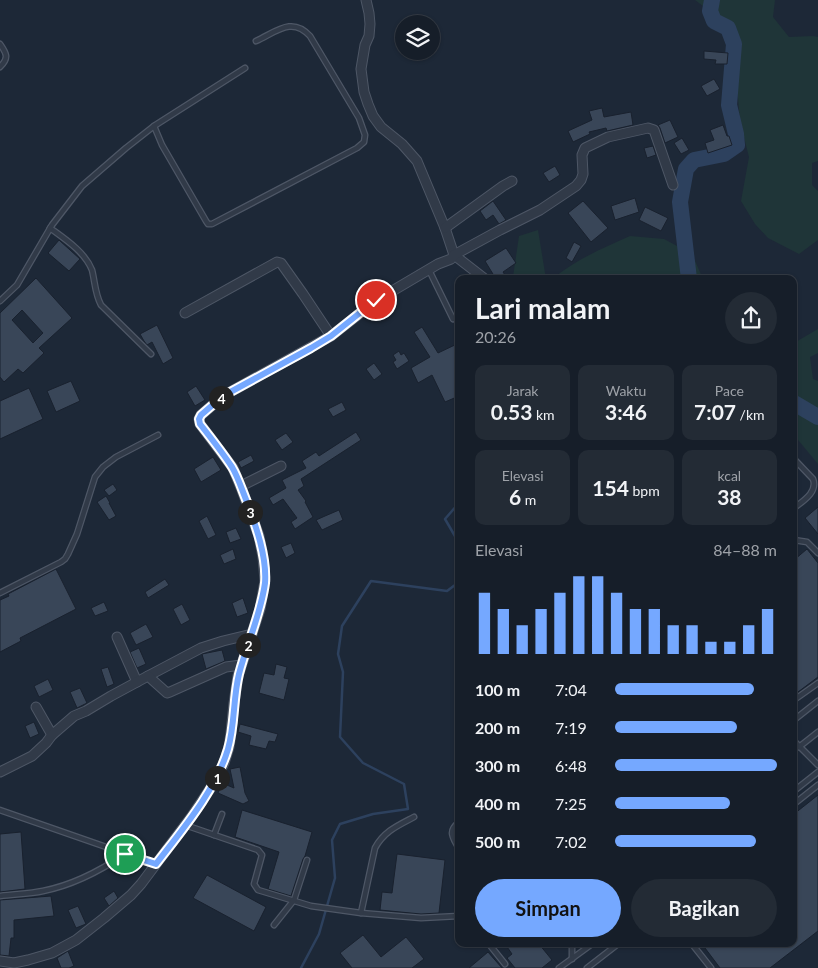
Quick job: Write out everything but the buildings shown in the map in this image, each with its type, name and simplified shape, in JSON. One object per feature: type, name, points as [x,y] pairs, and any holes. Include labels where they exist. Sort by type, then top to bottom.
[{"type":"street","points":[[366,0],[370,24],[369,36],[360,68],[368,104],[373,116],[381,127],[402,144],[417,161],[445,228],[454,255],[480,275]]},
{"type":"street","points":[[0,961],[14,963],[52,953],[76,940],[131,895],[185,825],[216,780],[224,763],[229,746],[236,665],[252,634],[260,609],[265,581],[259,536],[241,486],[233,468],[200,424],[199,419],[201,415],[223,396],[331,336],[376,300],[438,264],[451,259],[454,255],[540,210],[576,186],[583,174],[583,151],[608,137],[648,128],[654,130],[673,185]]},
{"type":"street","points":[[445,228],[512,181]]},
{"type":"street","points":[[185,313],[277,262],[281,264],[303,294],[331,336]]},
{"type":"street","points":[[241,486],[281,466]]},
{"type":"street","points":[[0,772],[32,756],[74,716],[202,648],[252,634]]},
{"type":"street","points":[[117,637],[137,682]]},
{"type":"street","points":[[148,676],[165,692],[170,692],[236,665]]},
{"type":"street","points":[[36,707],[52,735]]},
{"type":"lane","points":[[154,126],[162,146],[208,224],[212,224],[357,148],[364,142],[365,135],[359,118],[306,31],[295,26],[286,26],[256,41]]},
{"type":"lane","points":[[0,44],[6,51],[7,58],[0,68]]},
{"type":"lane","points":[[0,301],[18,285],[50,228],[82,186],[154,126],[245,68]]},
{"type":"lane","points":[[50,228],[87,260],[92,270],[101,305],[151,354]]},
{"type":"lane","points":[[429,270],[453,319]]},
{"type":"lane","points":[[0,593],[65,559],[77,534],[95,477],[103,467],[116,457],[158,435]]},
{"type":"lane","points":[[797,462],[815,483],[811,493],[797,505]]},
{"type":"lane","points":[[797,540],[808,542],[818,553]]},
{"type":"lane","points":[[797,698],[818,683]]},
{"type":"lane","points":[[797,718],[818,701]]},
{"type":"lane","points":[[799,747],[818,732]]},
{"type":"lane","points":[[797,745],[818,766]]},
{"type":"lane","points":[[797,789],[818,772]]},
{"type":"lane","points":[[797,802],[818,785]]},
{"type":"lane","points":[[0,810],[156,864]]},
{"type":"lane","points":[[214,835],[222,814]]},
{"type":"lane","points":[[361,914],[375,848],[379,841],[392,829],[414,817]]},
{"type":"lane","points":[[185,825],[258,850],[262,855],[254,884],[258,890],[311,906],[361,914],[420,918],[455,916]]},
{"type":"lane","points":[[455,825],[451,831],[455,842]]},
{"type":"lane","points":[[0,896],[43,891],[59,886],[88,876],[125,854]]},
{"type":"lane","points":[[274,925],[294,900],[307,860]]},
{"type":"lane","points":[[491,947],[505,964]]},
{"type":"lane","points":[[572,947],[572,959]]},
{"type":"lane","points":[[559,968],[588,947]]},
{"type":"lane","points":[[587,968],[614,947]]},
{"type":"lane","points":[[694,947],[711,968]]},
{"type":"green space","points":[[695,0],[775,0],[773,17],[789,37],[818,37],[818,161],[812,163],[812,185],[818,191],[818,240],[799,254],[768,238],[755,224],[741,201],[749,157],[740,121],[735,63],[726,34],[707,9]]},
{"type":"green space","points":[[538,230],[545,275],[513,275],[519,236]]},
{"type":"green space","points":[[630,236],[664,239],[692,254],[701,275],[557,275],[599,250]]},
{"type":"green space","points":[[818,329],[818,353],[810,357],[813,379],[818,381],[818,464],[797,439],[797,341]]},
{"type":"waterway","points":[[689,275],[680,202],[686,169],[694,160],[724,154],[737,145],[729,105],[734,44],[728,28],[714,21],[710,11],[712,0]]},
{"type":"waterway","points":[[797,405],[818,417]]},
{"type":"waterway","points":[[455,508],[445,519],[455,536]]},
{"type":"waterway","points":[[301,968],[319,934],[335,878],[332,840],[340,824],[373,814],[408,809],[404,784],[363,763],[340,737],[343,672],[338,654],[342,626],[371,581],[447,591],[455,585]]},
{"type":"route","points":[[125,854],[156,864],[216,780],[229,746],[238,676],[260,609],[265,581],[259,536],[242,490],[233,468],[200,424],[199,419],[201,415],[223,396],[331,336],[376,300]]}]
